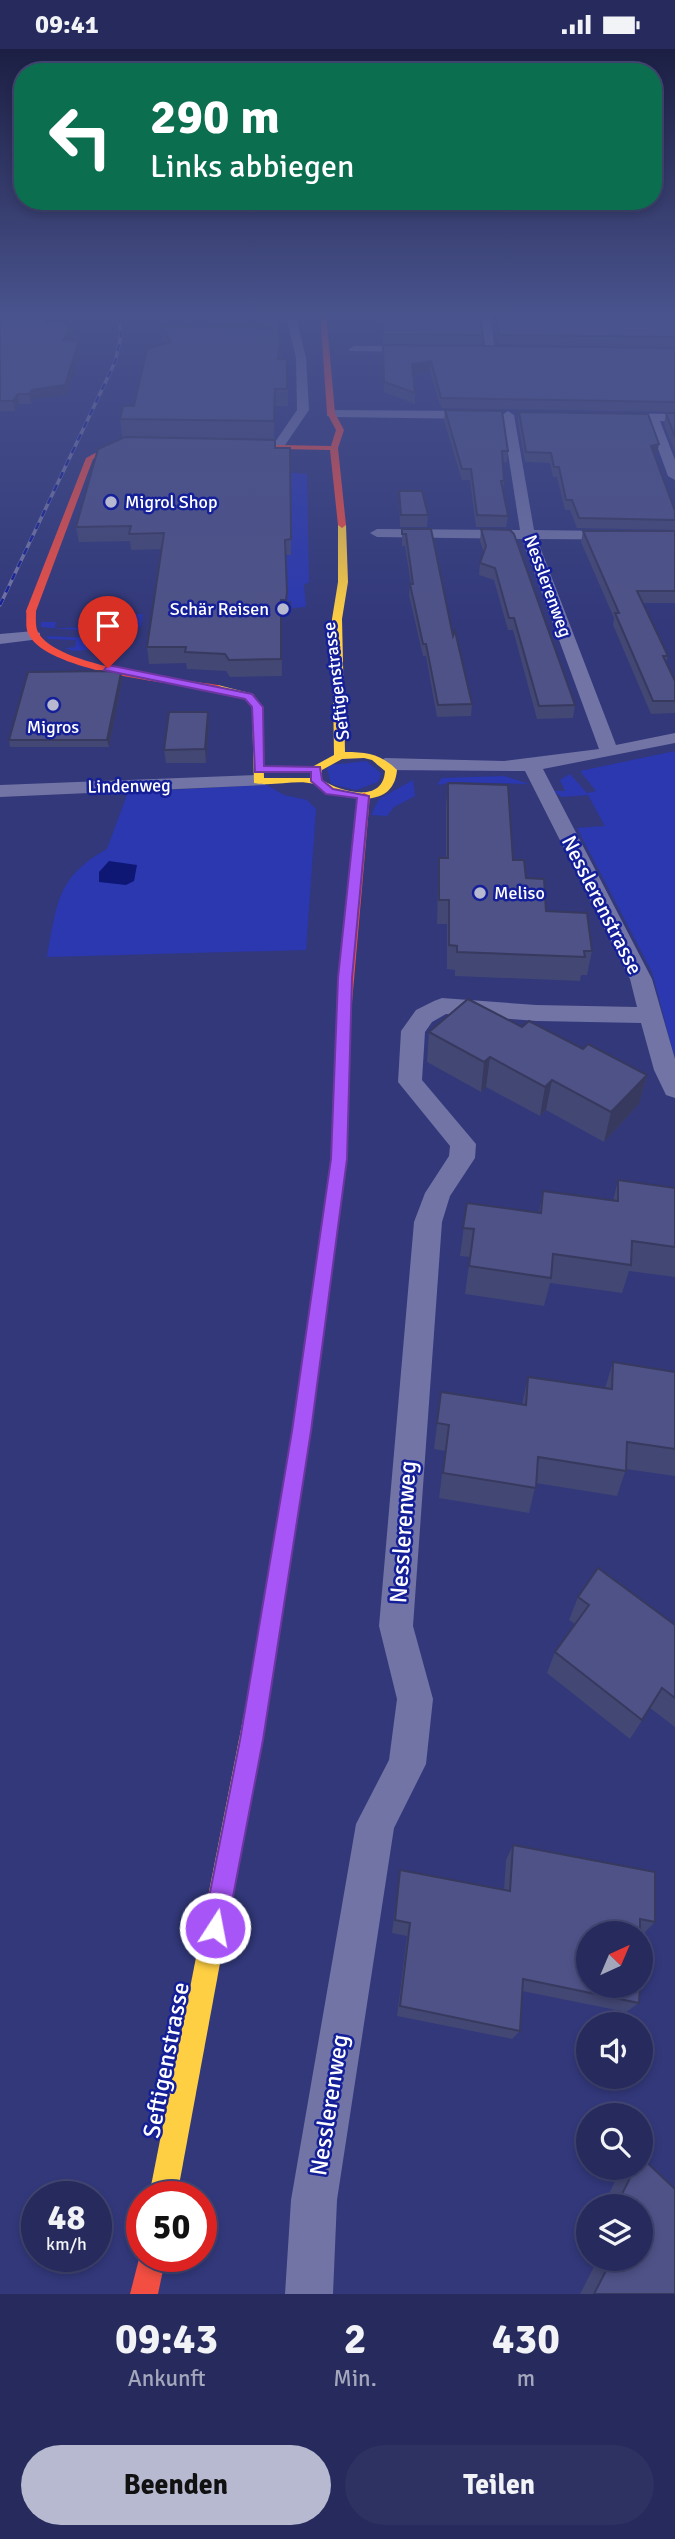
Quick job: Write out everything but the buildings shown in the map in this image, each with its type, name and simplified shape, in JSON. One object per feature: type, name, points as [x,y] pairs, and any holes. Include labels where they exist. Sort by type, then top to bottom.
[{"type":"main road","name":"Seftigenstrasse","points":[[334,417],[339,423],[340,438],[334,448],[343,604],[351,619],[354,651]]},
{"type":"main road","points":[[166,444],[113,446],[97,451],[90,458],[31,611],[34,636],[42,645],[74,659],[127,673],[232,691],[252,698],[257,707],[258,775]]},
{"type":"main road","points":[[200,445],[334,448]]},
{"type":"main road","name":"Seftigenstrasse","points":[[340,756],[337,619],[343,604]]},
{"type":"main road","name":"Seftigenstrasse","points":[[362,738],[364,755]]},
{"type":"main road","points":[[364,755],[388,770],[384,788],[340,801],[316,775],[340,756],[364,755]]},
{"type":"main road","name":"Lindenweg","points":[[258,775],[316,775]]},
{"type":"main road","name":"Seftigenstrasse","points":[[166,2181],[251,1740],[302,1431],[339,1159],[345,978],[363,796]]},
{"type":"main road","name":"Seftigenstrasse","points":[[335,939],[345,978]]},
{"type":"main road","points":[[144,2294],[149,2272]]},
{"type":"street","points":[[277,448],[298,417]]},
{"type":"street","name":"Nesslerenweg","points":[[515,417],[528,535],[609,752]]},
{"type":"street","points":[[600,417],[675,418]]},
{"type":"street","points":[[652,417],[675,476]]},
{"type":"street","points":[[377,533],[675,535]]},
{"type":"street","points":[[0,639],[34,636]]},
{"type":"street","points":[[388,770],[439,773],[458,768],[531,765],[675,738]]},
{"type":"street","name":"Nesslerenstrasse","points":[[531,765],[641,979],[666,1070],[675,1089]]},
{"type":"street","name":"Lindenweg","points":[[0,791],[258,775]]},
{"type":"street","name":"Nesslerenweg","points":[[309,2294],[314,2200],[375,1824],[407,1764],[409,1751],[415,1699],[396,1626],[428,1222],[438,1193],[462,1157],[463,1144],[410,1082],[413,1031],[424,1016],[442,1006],[536,1013],[650,1015]]},
{"type":"shaded area","points":[[286,472],[307,474],[309,583],[304,584],[306,607],[292,608],[291,601],[251,601],[286,555],[291,555]]},
{"type":"shaded area","points":[[133,614],[143,614],[141,626],[103,645],[83,650],[65,648],[75,647],[76,640],[49,639],[46,636],[110,639],[112,633],[41,627],[41,622],[56,622],[55,628],[122,627],[131,622]]},
{"type":"shaded area","points":[[675,751],[675,1059],[652,972],[577,828],[605,826],[588,795],[562,797],[553,791],[565,791],[560,780],[570,774],[587,793],[596,791],[580,771]]},
{"type":"shaded area","points":[[366,761],[381,773],[378,782],[356,790],[331,784],[327,769],[331,765]]},
{"type":"shaded area","points":[[504,776],[529,784],[456,782],[437,785],[442,778]]},
{"type":"shaded area","points":[[413,780],[415,796],[394,807],[387,816],[371,815],[379,799]]},
{"type":"shaded area","points":[[267,785],[284,795],[307,800],[316,809],[306,950],[47,957],[53,922],[62,894],[78,870],[107,849],[128,792]]},
{"type":"shaded area","points":[[109,861],[137,865],[134,881],[126,885],[99,882],[99,872]]},
{"type":"railway","points":[[0,605],[89,417]]},
{"type":"traffic: fast","points":[[256,1709],[302,1431],[339,1159],[344,1014]]},
{"type":"traffic: slow","points":[[340,756],[337,619],[343,582],[342,525]]},
{"type":"traffic: slow","points":[[218,688],[249,696],[257,707],[258,781],[316,781]]},
{"type":"traffic: slow","points":[[364,755],[376,758],[391,770],[390,782],[384,790],[374,794],[349,794],[316,781],[316,769],[340,756],[364,755]]},
{"type":"traffic: slow","points":[[166,2181],[256,1709]]},
{"type":"traffic: jam","points":[[333,417],[340,430],[334,448],[342,525]]},
{"type":"traffic: jam","points":[[148,444],[110,447],[90,458],[31,611],[32,632],[43,645],[63,656],[88,664],[146,677],[218,688]]},
{"type":"traffic: jam","points":[[222,446],[334,448]]},
{"type":"traffic: jam","points":[[344,1014],[364,796]]},
{"type":"traffic: jam","points":[[144,2294],[149,2272]]},
{"type":"place","name":"Migrol Shop","points":[[111,502]]},
{"type":"place","name":"Schär Reisen","points":[[283,609]]},
{"type":"place","name":"Migros","points":[[53,705]]},
{"type":"place","name":"Meliso","points":[[480,893]]},
{"type":"route","points":[[108,668],[249,696],[257,707],[256,758],[259,769],[316,769],[316,781],[321,787],[341,795],[363,796],[345,978],[339,1159],[302,1431],[251,1740],[215,1928]]}]
